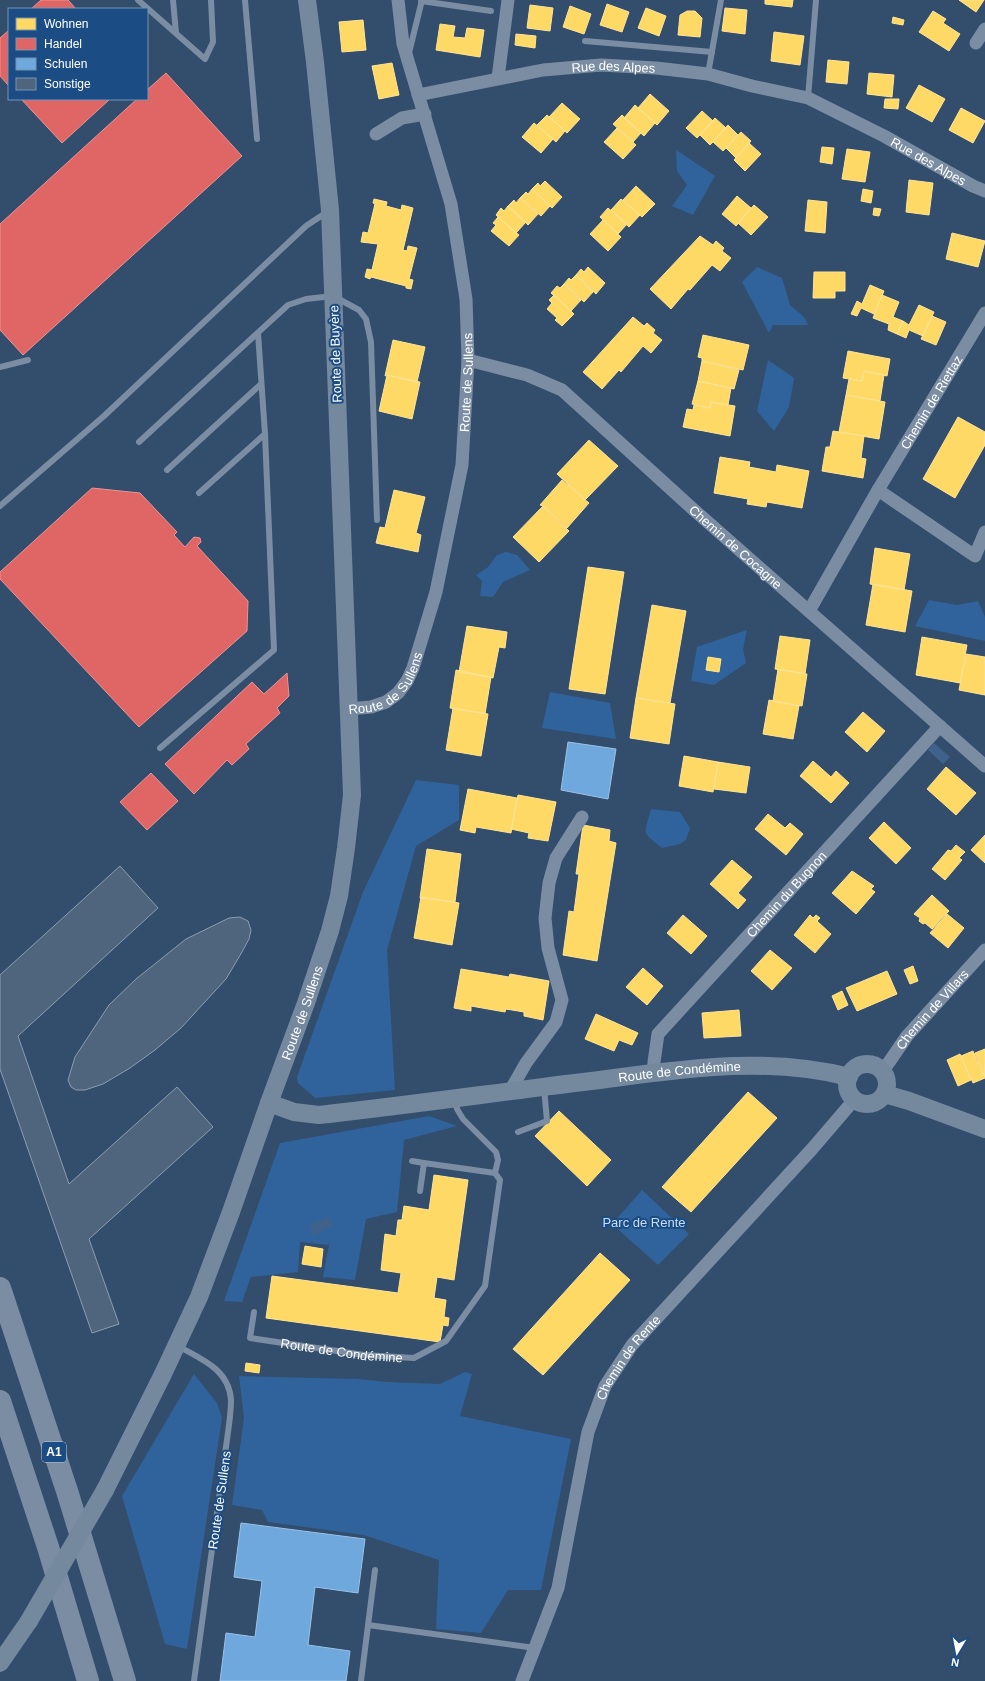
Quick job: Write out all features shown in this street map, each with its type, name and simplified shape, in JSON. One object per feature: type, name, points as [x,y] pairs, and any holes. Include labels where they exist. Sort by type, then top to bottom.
[{"type":"highway","name":"A1","points":[[0,1288],[70,1501],[125,1681]]},
{"type":"highway","points":[[0,1401],[48,1547],[88,1681]]},
{"type":"main road","name":"Route de Buyère","points":[[307,0],[316,62],[330,210],[349,709]]},
{"type":"main road","name":"Route de Sullens","points":[[0,1663],[29,1621],[105,1490],[199,1297],[218,1248],[320,965],[339,896],[352,795],[349,709]]},
{"type":"main road","name":"Route de Condémine","points":[[269,1103],[294,1112],[319,1115],[654,1073],[738,1065],[808,1068],[849,1077]]},
{"type":"main road","points":[[864,1065],[877,1067],[883,1071],[888,1082],[886,1094],[881,1100],[868,1105],[854,1100],[848,1092],[847,1087],[849,1077],[858,1067],[864,1065]]},
{"type":"main road","points":[[886,1094],[985,1129]]},
{"type":"street","name":"Route de Sullens","points":[[349,709],[371,707],[386,702],[398,693],[407,681],[413,668],[436,592],[461,471],[468,360],[466,299],[451,204],[403,44],[398,0]]},
{"type":"street","points":[[498,78],[508,0]]},
{"type":"street","points":[[976,43],[985,29]]},
{"type":"street","name":"Rue des Alpes","points":[[418,95],[543,70],[601,65],[656,68],[708,74],[752,86],[808,98],[884,136],[973,186],[985,191]]},
{"type":"street","points":[[376,134],[402,118],[425,114]]},
{"type":"street","name":"Chemin de Riettaz","points":[[809,611],[878,490],[985,313]]},
{"type":"street","name":"Chemin de Cocagne","points":[[468,360],[528,375],[562,390],[985,766]]},
{"type":"street","points":[[878,490],[975,556],[985,532]]},
{"type":"street","name":"Chemin du Bugnon","points":[[654,1073],[658,1034],[940,726]]},
{"type":"street","points":[[510,1091],[526,1063],[556,1022],[562,1000],[548,948],[546,918],[548,883],[556,858],[582,817]]},
{"type":"street","name":"Chemin de Villars","points":[[883,1071],[908,1036],[985,950]]},
{"type":"street","name":"Chemin de Rente","points":[[522,1681],[558,1588],[588,1432],[605,1386],[632,1345],[812,1149],[854,1100]]},
{"type":"lane","points":[[138,0],[147,8]]},
{"type":"lane","points":[[173,0],[176,33]]},
{"type":"lane","points":[[148,9],[205,59],[213,42],[211,0]]},
{"type":"lane","points":[[245,0],[257,139]]},
{"type":"lane","points":[[708,74],[721,0]]},
{"type":"lane","points":[[808,98],[816,0]]},
{"type":"lane","points":[[408,59],[422,1],[491,11]]},
{"type":"lane","points":[[585,41],[712,52]]},
{"type":"lane","points":[[0,506],[104,416],[306,226],[330,210]]},
{"type":"lane","points":[[139,442],[288,305],[306,299],[333,296],[359,310],[366,319],[371,342],[377,520]]},
{"type":"lane","points":[[160,748],[274,650],[265,434],[260,385],[258,333]]},
{"type":"lane","points":[[0,366],[28,360]]},
{"type":"lane","points":[[167,470],[260,385]]},
{"type":"lane","points":[[199,493],[265,434]]},
{"type":"lane","points":[[518,1132],[547,1121],[544,1087]]},
{"type":"lane","name":"Route de Condémine","points":[[254,1312],[250,1338],[327,1350],[414,1358],[446,1341],[485,1286],[500,1190],[500,1180],[495,1173],[498,1160],[496,1152],[463,1119],[457,1109],[455,1098]]},
{"type":"lane","points":[[412,1161],[495,1173]]},
{"type":"lane","points":[[420,1191],[424,1163]]},
{"type":"lane","name":"Route de Sullens","points":[[176,1345],[211,1364],[223,1376],[229,1389],[231,1400],[228,1433],[194,1681]]},
{"type":"lane","points":[[360,1681],[375,1570]]},
{"type":"lane","points":[[368,1624],[535,1648]]},
{"type":"green space","points":[[676,150],[715,176],[693,215],[672,206],[687,185],[677,171]]},
{"type":"green space","points":[[757,267],[782,278],[790,305],[804,317],[808,325],[773,325],[769,333],[742,282]]},
{"type":"green space","points":[[768,360],[794,378],[789,407],[774,431],[757,411]]},
{"type":"green space","points":[[506,552],[517,555],[530,570],[503,582],[493,597],[480,596],[482,581],[476,575],[488,567],[497,555]]},
{"type":"green space","points":[[929,600],[957,605],[978,601],[985,617],[985,641],[915,626]]},
{"type":"green space","points":[[747,630],[743,649],[746,663],[714,685],[691,681],[697,647]]},
{"type":"green space","points":[[550,692],[610,703],[616,739],[542,728]]},
{"type":"green space","points":[[416,780],[459,785],[459,820],[416,846],[387,950],[395,1090],[315,1098],[298,1083],[297,1077],[363,892]]},
{"type":"green space","points":[[651,809],[680,812],[690,828],[686,840],[680,844],[662,848],[650,839],[647,835],[646,829]]},
{"type":"green space","points":[[429,1116],[457,1126],[404,1140],[397,1212],[366,1219],[355,1280],[323,1277],[329,1245],[300,1242],[298,1272],[251,1277],[242,1302],[224,1301],[280,1143]]},
{"type":"green space","name":"Parc de Rente","points":[[642,1190],[689,1234],[658,1265],[612,1224]]},
{"type":"green space","points":[[465,1372],[472,1374],[460,1416],[571,1439],[541,1590],[508,1590],[481,1633],[436,1629],[439,1560],[364,1535],[268,1522],[262,1510],[232,1505],[244,1418],[239,1376],[358,1379],[387,1382],[440,1384]]},
{"type":"green space","points":[[194,1374],[217,1403],[222,1418],[187,1649],[165,1644],[122,1496]]},
{"type":"shaded area","points":[[934,743],[950,757],[943,764],[928,750]]},
{"type":"shaded area","points":[[330,1217],[333,1226],[312,1236],[310,1224]]},
{"type":"building: Wohnen","points":[[765,0],[793,0],[792,7],[765,4]]},
{"type":"building: Wohnen","points":[[959,0],[984,0],[976,12]]},
{"type":"building: Wohnen","points":[[607,4],[629,12],[622,32],[600,25]]},
{"type":"building: Wohnen","points":[[530,5],[553,8],[550,31],[527,28]]},
{"type":"building: Wohnen","points":[[570,6],[591,14],[584,34],[563,27]]},
{"type":"building: Wohnen","points":[[646,8],[666,16],[659,36],[638,28]]},
{"type":"building: Wohnen","points":[[725,8],[747,10],[745,34],[722,31]]},
{"type":"building: Wohnen","points":[[687,11],[695,11],[702,18],[700,37],[678,35],[680,15]]},
{"type":"building: Wohnen","points":[[933,11],[946,19],[943,23],[960,34],[949,51],[919,32]]},
{"type":"building: Wohnen","points":[[893,17],[904,20],[903,25],[892,23]]},
{"type":"building: Wohnen","points":[[363,20],[366,50],[342,52],[339,22]]},
{"type":"building: Wohnen","points":[[440,24],[455,26],[453,37],[465,38],[467,28],[484,30],[480,57],[436,50]]},
{"type":"building: Wohnen","points":[[774,32],[804,36],[800,65],[771,61]]},
{"type":"building: Wohnen","points":[[516,34],[536,36],[535,48],[515,45]]},
{"type":"building: Wohnen","points":[[828,60],[849,62],[847,84],[826,82]]},
{"type":"building: Wohnen","points":[[392,63],[399,95],[379,99],[372,66]]},
{"type":"building: Wohnen","points":[[869,73],[894,75],[892,97],[867,94]]},
{"type":"building: Wohnen","points":[[919,85],[945,99],[932,122],[906,108]]},
{"type":"building: Wohnen","points":[[650,94],[669,111],[657,125],[638,108]]},
{"type":"building: Wohnen","points":[[885,99],[899,99],[898,109],[884,108]]},
{"type":"building: Wohnen","points":[[562,103],[580,119],[567,133],[549,117]]},
{"type":"building: Wohnen","points":[[635,105],[655,123],[644,136],[624,118]]},
{"type":"building: Wohnen","points":[[961,108],[985,121],[973,143],[949,130]]},
{"type":"building: Wohnen","points":[[702,111],[713,121],[697,138],[686,128]]},
{"type":"building: Wohnen","points":[[547,115],[565,131],[556,142],[537,125]]},
{"type":"building: Wohnen","points":[[622,115],[641,133],[633,142],[613,124]]},
{"type":"building: Wohnen","points":[[715,118],[726,128],[710,145],[700,135]]},
{"type":"building: Wohnen","points":[[534,123],[553,139],[541,153],[522,137]]},
{"type":"building: Wohnen","points":[[728,125],[738,135],[723,151],[713,142]]},
{"type":"building: Wohnen","points":[[617,128],[636,145],[623,159],[604,142]]},
{"type":"building: Wohnen","points":[[741,132],[751,141],[736,158],[726,148]]},
{"type":"building: Wohnen","points":[[749,143],[761,154],[745,171],[734,160]]},
{"type":"building: Wohnen","points":[[822,147],[834,148],[832,164],[820,162]]},
{"type":"building: Wohnen","points":[[847,149],[870,152],[865,182],[842,179]]},
{"type":"building: Wohnen","points":[[909,180],[933,183],[929,215],[906,212]]},
{"type":"building: Wohnen","points":[[545,181],[562,197],[552,208],[532,189],[538,183],[540,186]]},
{"type":"building: Wohnen","points":[[636,186],[655,204],[642,217],[623,200]]},
{"type":"building: Wohnen","points":[[532,189],[550,206],[541,216],[520,198],[526,192],[528,194]]},
{"type":"building: Wohnen","points":[[863,189],[873,191],[871,203],[861,201]]},
{"type":"building: Wohnen","points":[[737,196],[751,208],[736,226],[722,214]]},
{"type":"building: Wohnen","points":[[520,198],[538,214],[528,225],[508,206],[514,200],[516,203]]},
{"type":"building: Wohnen","points":[[374,199],[387,202],[386,206],[401,210],[402,205],[413,208],[403,250],[407,251],[408,246],[417,248],[409,279],[413,280],[411,289],[406,288],[406,286],[371,277],[370,279],[365,277],[367,269],[372,270],[378,244],[361,242],[363,232],[368,233],[375,204],[373,203]]},
{"type":"building: Wohnen","points":[[621,199],[640,215],[629,227],[611,210]]},
{"type":"building: Wohnen","points":[[808,200],[827,202],[825,233],[805,231]]},
{"type":"building: Wohnen","points":[[754,205],[768,217],[751,235],[738,223]]},
{"type":"building: Wohnen","points":[[508,206],[526,222],[516,233],[496,215],[501,208],[504,211]]},
{"type":"building: Wohnen","points":[[608,208],[627,224],[618,234],[600,217]]},
{"type":"building: Wohnen","points":[[874,208],[881,209],[879,216],[873,215]]},
{"type":"building: Wohnen","points":[[498,217],[519,235],[509,246],[491,231],[496,225],[493,223]]},
{"type":"building: Wohnen","points":[[603,220],[621,237],[608,251],[590,234]]},
{"type":"building: Wohnen","points":[[952,233],[985,241],[978,267],[946,259]]},
{"type":"building: Wohnen","points":[[700,236],[713,245],[716,241],[724,248],[722,251],[731,258],[720,271],[712,265],[671,309],[650,289]]},
{"type":"building: Wohnen","points":[[588,267],[605,283],[596,294],[576,275],[581,269],[584,272]]},
{"type":"building: Wohnen","points":[[814,272],[845,272],[845,291],[835,291],[835,298],[813,298]]},
{"type":"building: Wohnen","points":[[576,275],[593,292],[584,302],[564,284],[569,278],[571,280]]},
{"type":"building: Wohnen","points":[[564,284],[581,300],[571,311],[551,293],[557,286],[560,288]]},
{"type":"building: Wohnen","points":[[870,285],[884,291],[874,314],[861,308],[857,316],[851,314],[857,301],[862,304]]},
{"type":"building: Wohnen","points":[[554,295],[574,314],[562,326],[555,320],[557,318],[547,309],[552,303],[549,300]]},
{"type":"building: Wohnen","points":[[882,295],[899,302],[893,317],[903,321],[897,334],[888,330],[889,324],[873,318]]},
{"type":"building: Wohnen","points":[[919,305],[934,312],[923,336],[909,330],[906,338],[897,334],[903,321],[909,325]]},
{"type":"building: Wohnen","points":[[932,316],[946,322],[936,345],[921,339]]},
{"type":"building: Wohnen","points":[[633,317],[644,326],[647,323],[655,330],[653,333],[662,340],[651,353],[643,346],[621,372],[619,370],[602,389],[583,372]]},
{"type":"building: Wohnen","points":[[703,335],[749,345],[743,370],[702,361],[702,358],[698,357]]},
{"type":"building: Wohnen","points":[[393,340],[425,347],[417,382],[387,375],[385,376]]},
{"type":"building: Wohnen","points":[[848,351],[890,359],[887,376],[864,371],[862,381],[843,378]]},
{"type":"building: Wohnen","points":[[702,361],[739,370],[734,389],[698,381]]},
{"type":"building: Wohnen","points":[[864,371],[884,375],[880,401],[846,395],[849,379],[862,381]]},
{"type":"building: Wohnen","points":[[387,375],[420,382],[412,419],[379,411]]},
{"type":"building: Wohnen","points":[[698,381],[731,388],[728,405],[711,402],[710,408],[692,404]]},
{"type":"building: Wohnen","points":[[846,395],[885,402],[879,439],[839,432]]},
{"type":"building: Wohnen","points":[[711,402],[735,406],[730,436],[683,427],[687,409],[693,410],[694,405],[710,408]]},
{"type":"building: Wohnen","points":[[958,417],[985,432],[985,445],[955,498],[923,479]]},
{"type":"building: Wohnen","points":[[833,431],[864,436],[861,458],[866,459],[863,478],[822,471],[826,447],[830,447]]},
{"type":"building: Wohnen","points":[[589,440],[618,466],[585,500],[557,474]]},
{"type":"building: Wohnen","points":[[720,457],[750,462],[749,467],[776,472],[777,465],[809,471],[802,508],[767,502],[766,507],[747,504],[748,499],[714,493]]},
{"type":"building: Wohnen","points":[[562,480],[589,503],[567,528],[540,505]]},
{"type":"building: Wohnen","points":[[394,490],[425,497],[416,533],[421,535],[418,552],[376,543],[380,527],[385,528]]},
{"type":"building: Wohnen","points":[[543,506],[569,531],[539,562],[513,537]]},
{"type":"building: Wohnen","points":[[875,548],[910,554],[904,590],[870,584]]},
{"type":"building: Wohnen","points":[[588,567],[624,572],[605,694],[569,689]]},
{"type":"building: Wohnen","points":[[873,584],[912,591],[905,632],[866,625]]},
{"type":"building: Wohnen","points":[[652,605],[686,611],[670,703],[636,698]]},
{"type":"building: Wohnen","points":[[467,626],[507,632],[505,648],[499,647],[493,678],[459,672]]},
{"type":"building: Wohnen","points":[[780,636],[810,640],[805,674],[775,669]]},
{"type":"building: Wohnen","points":[[922,637],[967,645],[960,683],[916,675]]},
{"type":"building: Wohnen","points":[[966,654],[985,657],[985,695],[959,690]]},
{"type":"building: Wohnen","points":[[708,657],[721,659],[719,672],[706,670]]},
{"type":"building: Wohnen","points":[[778,669],[807,674],[802,706],[773,701]]},
{"type":"building: Wohnen","points":[[456,670],[491,677],[485,714],[450,708]]},
{"type":"building: Wohnen","points":[[636,698],[675,704],[669,744],[630,738]]},
{"type":"building: Wohnen","points":[[769,700],[799,706],[793,739],[763,734]]},
{"type":"building: Wohnen","points":[[453,708],[488,714],[481,756],[446,750]]},
{"type":"building: Wohnen","points":[[863,712],[885,731],[867,752],[845,732]]},
{"type":"building: Wohnen","points":[[684,756],[718,762],[713,792],[679,786]]},
{"type":"building: Wohnen","points":[[813,761],[831,777],[836,771],[849,783],[831,803],[800,776]]},
{"type":"building: Wohnen","points":[[718,762],[750,767],[746,793],[714,789]]},
{"type":"building: Wohnen","points":[[946,767],[976,793],[956,815],[927,789]]},
{"type":"building: Wohnen","points":[[468,789],[517,798],[511,833],[476,827],[475,833],[460,830]]},
{"type":"building: Wohnen","points":[[518,795],[556,802],[548,841],[528,838],[529,833],[511,829]]},
{"type":"building: Wohnen","points":[[768,814],[785,828],[790,823],[803,834],[786,855],[755,829]]},
{"type":"building: Wohnen","points":[[884,822],[911,848],[896,864],[869,838]]},
{"type":"building: Wohnen","points":[[583,825],[610,830],[609,841],[616,843],[597,961],[563,955],[569,911],[574,912],[579,874],[576,874]]},
{"type":"building: Wohnen","points":[[985,835],[985,863],[971,850]]},
{"type":"building: Wohnen","points":[[956,845],[965,852],[959,858],[962,860],[945,880],[932,869],[948,850],[951,851]]},
{"type":"building: Wohnen","points":[[427,849],[461,854],[455,902],[420,898]]},
{"type":"building: Wohnen","points":[[732,860],[752,877],[738,893],[746,900],[738,909],[710,884]]},
{"type":"building: Wohnen","points":[[852,871],[874,886],[871,889],[875,892],[856,914],[832,893]]},
{"type":"building: Wohnen","points":[[932,895],[949,911],[932,929],[925,923],[923,924],[919,921],[920,918],[914,914]]},
{"type":"building: Wohnen","points":[[421,897],[459,903],[452,945],[414,938]]},
{"type":"building: Wohnen","points":[[947,914],[964,928],[948,948],[930,933]]},
{"type":"building: Wohnen","points":[[683,915],[707,936],[691,954],[667,933]]},
{"type":"building: Wohnen","points":[[810,915],[813,918],[816,915],[820,918],[817,921],[831,934],[815,953],[794,935]]},
{"type":"building: Wohnen","points":[[770,950],[792,968],[772,990],[751,971]]},
{"type":"building: Wohnen","points":[[913,966],[918,981],[910,984],[904,970]]},
{"type":"building: Wohnen","points":[[643,968],[663,986],[647,1005],[626,987]]},
{"type":"building: Wohnen","points":[[461,969],[509,977],[510,974],[549,981],[543,1020],[524,1016],[524,1012],[506,1009],[505,1012],[471,1006],[471,1011],[454,1008]]},
{"type":"building: Wohnen","points":[[887,971],[897,994],[857,1011],[846,988]]},
{"type":"building: Wohnen","points":[[842,991],[848,1005],[838,1010],[832,996]]},
{"type":"building: Wohnen","points":[[739,1010],[741,1036],[704,1038],[702,1013]]},
{"type":"building: Wohnen","points":[[596,1014],[638,1033],[632,1045],[619,1040],[614,1051],[585,1039]]},
{"type":"building: Wohnen","points":[[985,1049],[985,1077],[975,1053]]},
{"type":"building: Wohnen","points":[[973,1051],[985,1078],[973,1083],[961,1056]]},
{"type":"building: Wohnen","points":[[960,1054],[971,1080],[958,1086],[947,1060]]},
{"type":"building: Wohnen","points":[[748,1092],[777,1118],[691,1212],[662,1187]]},
{"type":"building: Wohnen","points":[[559,1111],[611,1160],[587,1186],[535,1136]]},
{"type":"building: Wohnen","points":[[434,1175],[468,1180],[454,1280],[437,1277],[434,1298],[446,1300],[444,1317],[449,1318],[448,1326],[443,1325],[440,1342],[266,1318],[272,1276],[398,1293],[401,1273],[381,1270],[385,1234],[396,1236],[398,1220],[402,1220],[404,1206],[429,1210]]},
{"type":"building: Wohnen","points":[[305,1246],[323,1249],[321,1267],[302,1264]]},
{"type":"building: Wohnen","points":[[600,1253],[630,1280],[543,1375],[513,1349]]},
{"type":"building: Wohnen","points":[[246,1363],[260,1365],[259,1373],[245,1371]]},
{"type":"building: Handel","points":[[41,0],[68,0],[75,8],[32,8]]},
{"type":"building: Handel","points":[[8,31],[8,85],[0,76],[0,38]]},
{"type":"building: Handel","points":[[166,73],[242,156],[23,355],[0,330],[0,224],[136,100],[148,100],[148,89]]},
{"type":"building: Handel","points":[[22,100],[109,100],[62,143]]},
{"type":"building: Handel","points":[[92,488],[140,493],[177,532],[174,535],[185,547],[194,537],[200,538],[201,542],[197,546],[248,601],[247,631],[139,727],[0,579],[0,572]]},
{"type":"building: Handel","points":[[287,673],[289,696],[277,708],[280,713],[246,744],[249,749],[232,765],[227,760],[194,794],[165,764],[252,682],[264,694]]},
{"type":"building: Handel","points":[[151,773],[178,801],[147,830],[120,802]]},
{"type":"building: Schulen","points":[[568,742],[616,749],[608,799],[561,790]]},
{"type":"building: Schulen","points":[[241,1523],[365,1539],[358,1593],[315,1587],[308,1645],[350,1651],[346,1681],[220,1681],[226,1633],[255,1637],[262,1581],[234,1577]]},
{"type":"building: Sonstige","points":[[120,866],[158,908],[18,1036],[69,1184],[177,1087],[213,1127],[89,1239],[119,1324],[92,1333],[0,1069],[0,975]]},
{"type":"building: Sonstige","points":[[240,917],[248,921],[251,930],[249,939],[226,979],[181,1028],[155,1050],[130,1068],[103,1084],[85,1090],[76,1090],[71,1087],[68,1080],[75,1057],[109,1005],[136,979],[186,939],[229,918]]}]
